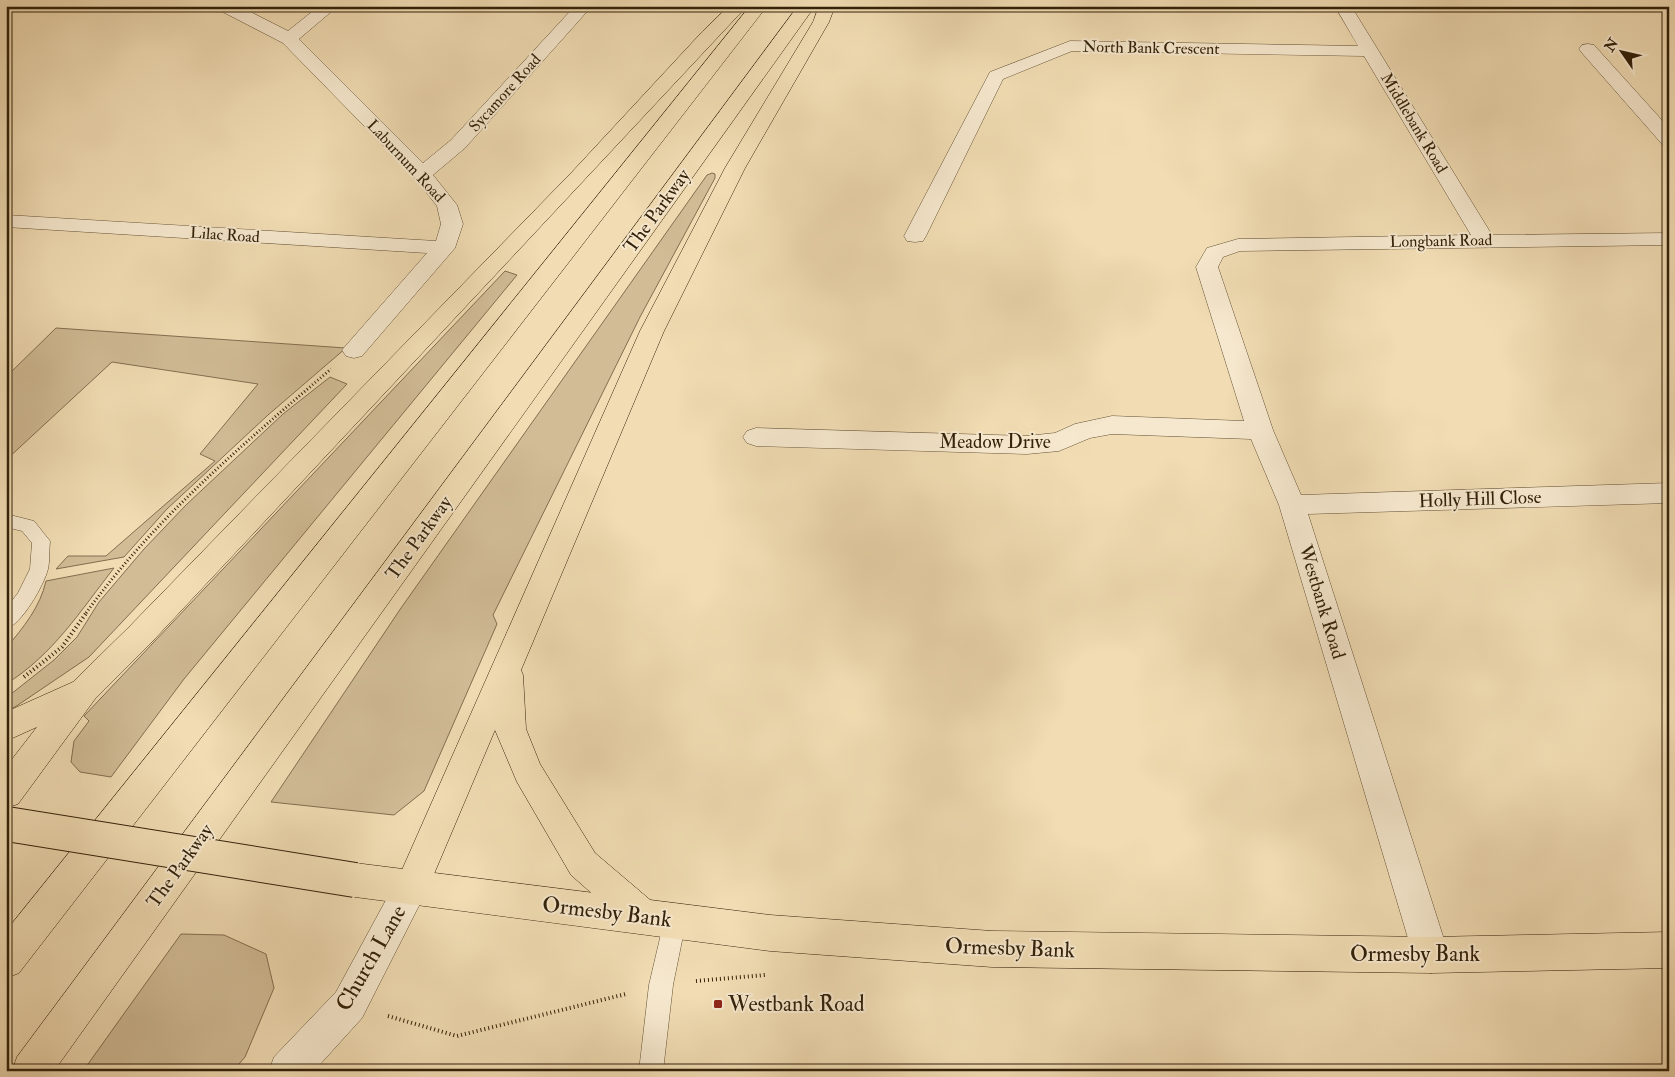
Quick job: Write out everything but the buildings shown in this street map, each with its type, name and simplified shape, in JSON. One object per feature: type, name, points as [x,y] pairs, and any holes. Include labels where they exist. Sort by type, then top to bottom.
[{"type":"main road","points":[[6,793],[84,690],[139,636],[579,176],[708,36],[739,6]]},
{"type":"main road","points":[[6,960],[760,6]]},
{"type":"main road","name":"The Parkway","points":[[31,1071],[807,6]]},
{"type":"main road","points":[[411,888],[652,332],[735,168],[821,22],[827,6]]},
{"type":"main road","points":[[508,666],[510,730],[528,772],[583,864],[659,918]]},
{"type":"main road","points":[[6,727],[84,690]]},
{"type":"main road","name":"Ormesby Bank","points":[[6,824],[411,888],[770,933],[992,949],[1432,955],[1669,950]]},
{"type":"street","name":"Laburnum Road","points":[[225,6],[257,20],[289,39],[422,174],[448,205],[452,224],[444,248],[354,350]]},
{"type":"street","points":[[289,39],[330,6]]},
{"type":"street","name":"Sycamore Road","points":[[422,174],[458,144],[584,6]]},
{"type":"street","name":"Middlebank Road","points":[[1343,6],[1484,240]]},
{"type":"street","name":"North Bank Crescent","points":[[916,236],[996,76],[1070,46],[1370,51]]},
{"type":"street","points":[[1588,50],[1669,140]]},
{"type":"street","name":"Lilac Road","points":[[6,221],[444,248]]},
{"type":"street","name":"Longbank Road","points":[[1215,253],[1238,245],[1484,240],[1669,239]]},
{"type":"street","name":"Westbank Road","points":[[1215,253],[1207,267],[1260,430],[1292,505],[1432,955]]},
{"type":"street","name":"Meadow Drive","points":[[756,436],[1026,445],[1059,442],[1084,430],[1112,425],[1260,430]]},
{"type":"street","name":"Holly Hill Close","points":[[1292,505],[1669,494]]},
{"type":"street","name":"Church Lane","points":[[288,1071],[349,1005],[411,888]]},
{"type":"lane","points":[[6,520],[28,526],[41,541],[39,569],[25,598],[6,622]]},
{"type":"lane","points":[[651,1071],[660,985],[659,918]]},
{"type":"path","points":[[20,680],[62,647],[106,586],[175,508],[240,446],[354,350]]},
{"type":"path","points":[[349,1005],[457,1036],[660,985],[768,974]]},
{"type":"shaded area","points":[[715,174],[715,178],[640,317],[493,615],[497,624],[424,791],[394,815],[271,802],[401,608],[707,175]]},
{"type":"shaded area","points":[[505,271],[517,275],[184,679],[111,777],[80,772],[71,762],[74,741],[89,721],[84,716]]},
{"type":"shaded area","points":[[56,328],[346,348],[268,415],[167,509],[124,557],[56,569],[68,556],[106,556],[215,461],[200,454],[258,384],[112,362],[6,460],[6,377]]},
{"type":"shaded area","points":[[330,377],[347,384],[89,657],[15,707],[6,711],[6,698],[54,660],[77,637],[99,602],[144,549],[186,505],[283,414]]},
{"type":"shaded area","points":[[114,568],[78,616],[52,646],[38,660],[6,684],[6,648],[35,608],[46,581]]},
{"type":"shaded area","points":[[181,934],[224,935],[266,954],[274,988],[245,1057],[233,1071],[83,1071]]},
{"type":"place","name":"Westbank Road","points":[[718,1004]]}]
